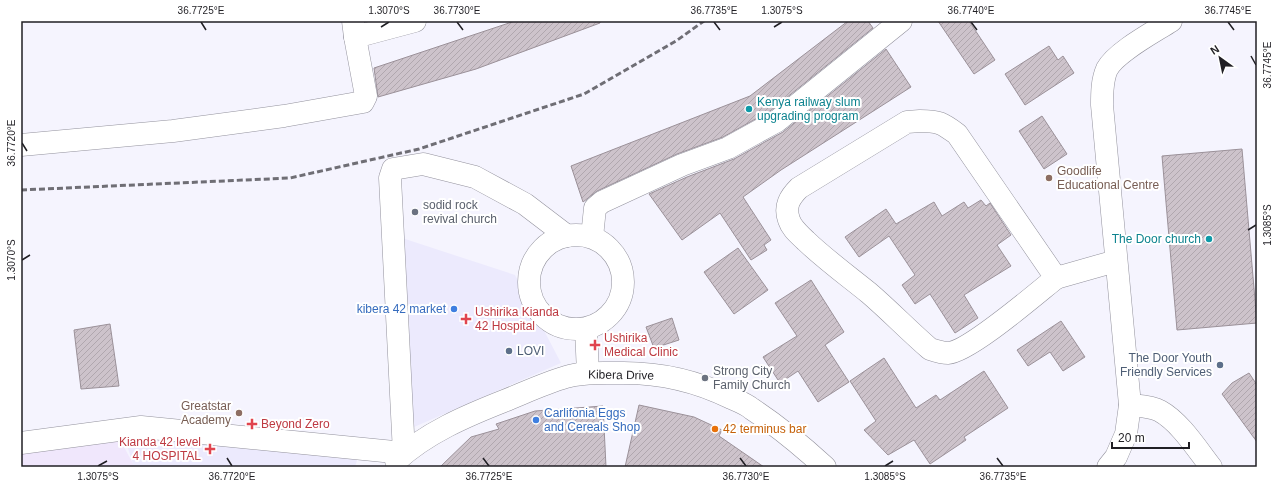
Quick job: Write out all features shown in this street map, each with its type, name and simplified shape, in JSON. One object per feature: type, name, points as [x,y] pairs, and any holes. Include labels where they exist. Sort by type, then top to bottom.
[{"type":"street","points":[[21,146],[173,131],[284,116],[363,102],[366,96],[354,29],[415,21]]},
{"type":"street","points":[[592,237],[595,208],[602,202],[682,165],[728,148],[777,121],[901,21]]},
{"type":"street","points":[[1108,467],[1116,457],[1126,434],[1130,405],[1102,105],[1102,84],[1108,68],[1118,55],[1171,21]]},
{"type":"street","points":[[1056,278],[957,134],[934,121],[920,120],[908,122],[799,188],[790,197],[787,204],[788,219],[792,227],[821,255],[869,294],[930,349],[941,352],[949,353],[961,349],[982,336],[1056,278],[1116,261]]},
{"type":"street","points":[[21,443],[141,427],[397,460],[390,178],[393,169],[423,164],[475,177],[525,204],[567,236]]},
{"type":"street","points":[[567,236],[592,237],[612,251],[623,273],[622,297],[608,318],[586,329],[561,328],[540,314],[529,292],[531,268],[544,247],[567,236]]},
{"type":"street","points":[[586,329],[588,373]]},
{"type":"street","name":"Kibera Drive","points":[[397,460],[436,432],[486,408],[567,377],[588,373],[630,372],[665,375],[685,380],[716,391],[751,408],[794,439],[825,467]]},
{"type":"street","points":[[1130,405],[1148,407],[1160,411],[1177,424],[1212,467]]},
{"type":"shaded area","name":"Ushirika Kianda 42 Hospital","points":[[393,235],[515,275],[561,363],[398,434]]},
{"type":"shaded area","name":"Kianda 42 level 4 HOSPITAL","points":[[124,436],[358,457],[355,467],[134,467]]},
{"type":"shaded area","points":[[120,440],[135,467],[21,467],[21,453]]},
{"type":"building","points":[[515,21],[600,21],[600,23],[476,69],[378,97],[374,68]]},
{"type":"building","name":"Kenya railway slum upgrading program","points":[[848,21],[868,21],[873,28],[770,111],[723,137],[677,154],[597,191],[583,202],[571,166],[750,96]]},
{"type":"building","points":[[938,21],[969,21],[995,60],[974,74]]},
{"type":"building","points":[[1049,46],[1058,60],[1063,56],[1074,73],[1025,105],[1005,74]]},
{"type":"building","points":[[886,49],[911,87],[781,170],[743,197],[771,240],[764,245],[767,250],[751,260],[720,213],[682,240],[649,194],[687,177],[734,159],[783,132]]},
{"type":"building","points":[[1042,116],[1067,154],[1044,169],[1019,131]]},
{"type":"building","name":"The Door church","points":[[1242,149],[1257,323],[1177,330],[1162,156]]},
{"type":"building","points":[[981,200],[986,206],[990,203],[1011,235],[997,245],[1011,266],[964,295],[978,318],[955,333],[930,294],[915,304],[902,285],[915,275],[889,236],[859,257],[845,237],[886,209],[896,224],[934,202],[942,216],[964,202],[968,208]]},
{"type":"building","points":[[738,248],[768,290],[734,314],[704,272]]},
{"type":"building","points":[[811,280],[844,332],[825,345],[849,382],[818,402],[798,371],[780,383],[763,357],[797,336],[775,303]]},
{"type":"building","points":[[672,318],[679,340],[654,348],[646,327]]},
{"type":"building","points":[[1061,321],[1085,357],[1063,371],[1050,352],[1028,366],[1017,350]]},
{"type":"building","points":[[110,324],[119,386],[81,389],[74,330]]},
{"type":"building","points":[[884,358],[916,408],[936,395],[940,400],[984,371],[1008,408],[964,437],[966,440],[930,464],[914,440],[888,455],[864,430],[876,421],[850,381]]},
{"type":"building","points":[[1249,373],[1257,385],[1257,442],[1222,394],[1232,383]]},
{"type":"building","points":[[639,405],[694,417],[722,430],[719,436],[764,467],[625,467]]},
{"type":"building","points":[[603,406],[606,467],[440,467],[471,437],[499,429],[496,424],[535,411]]},
{"type":"railway","points":[[21,190],[290,178],[419,149],[584,94],[676,41],[704,21]]},
{"type":"place","name":"Kenya railway slum upgrading program","points":[[749,109]]},
{"type":"place","name":"Goodlife Educational Centre","points":[[1049,178]]},
{"type":"place","name":"sodid rock revival church","points":[[415,212]]},
{"type":"place","name":"The Door church","points":[[1209,239]]},
{"type":"place","name":"kibera 42 market","points":[[454,309]]},
{"type":"place","name":"Ushirika Kianda 42 Hospital","points":[[466,319]]},
{"type":"place","name":"Ushirika Medical Clinic","points":[[595,345]]},
{"type":"place","name":"LOVI","points":[[509,351]]},
{"type":"place","name":"The Door Youth Friendly Services","points":[[1220,365]]},
{"type":"place","name":"Strong City Family Church","points":[[705,378]]},
{"type":"place","name":"Greatstar Academy","points":[[239,413]]},
{"type":"place","name":"Carlifonia Eggs and Cereals Shop","points":[[536,420]]},
{"type":"place","name":"Beyond Zero","points":[[252,424]]},
{"type":"place","name":"42 terminus bar","points":[[715,429]]},
{"type":"place","name":"Kianda 42 level 4 HOSPITAL","points":[[210,449]]}]
